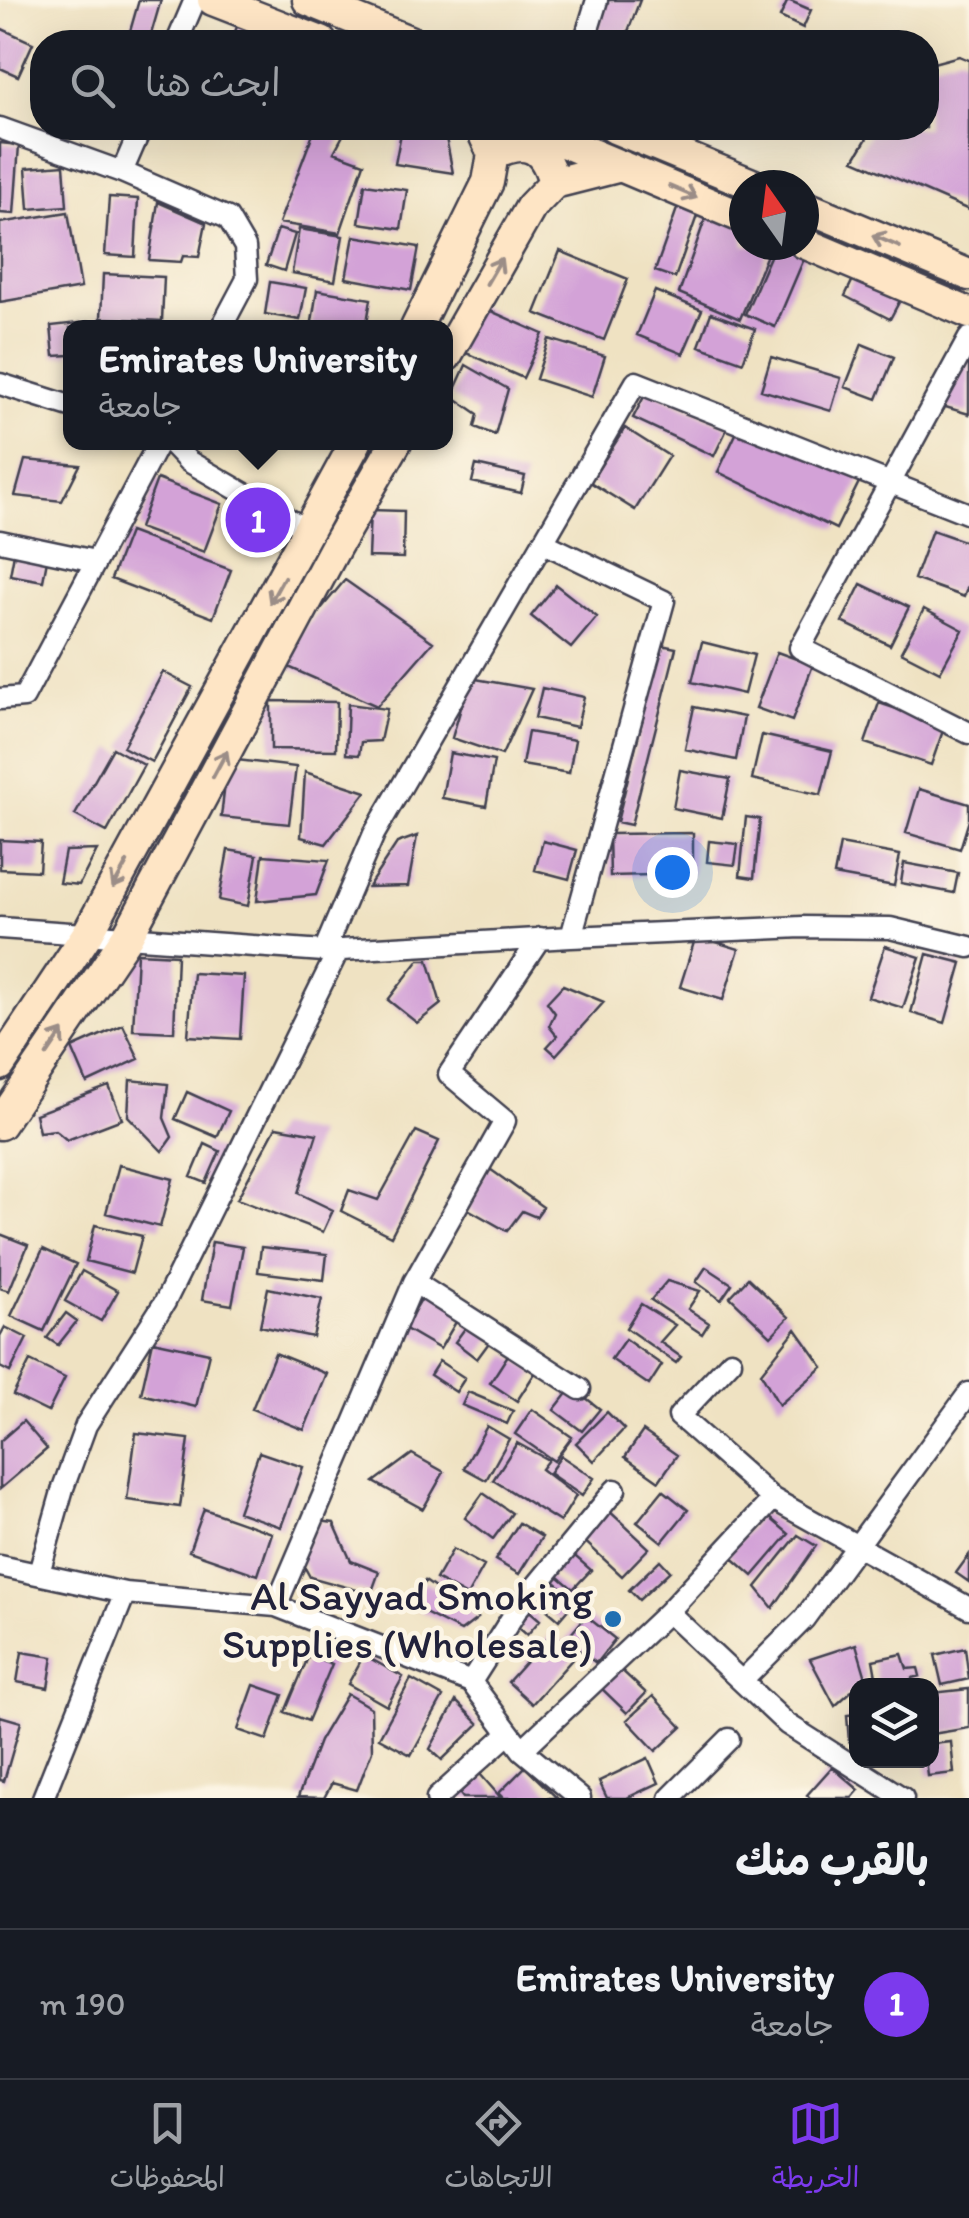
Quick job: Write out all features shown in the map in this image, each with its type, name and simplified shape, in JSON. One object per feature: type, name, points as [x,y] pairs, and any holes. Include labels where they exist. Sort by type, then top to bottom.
[{"type":"street","points":[[182,30],[195,0]]},
{"type":"street","points":[[214,0],[290,30]]},
{"type":"street","points":[[308,0],[381,30]]},
{"type":"street","points":[[588,30],[597,0]]},
{"type":"street","points":[[0,128],[30,139]]},
{"type":"street","points":[[33,140],[122,172],[228,218],[245,246],[247,280],[225,320]]},
{"type":"street","points":[[122,172],[136,140]]},
{"type":"street","points":[[420,320],[488,182],[487,140],[530,146],[548,161],[554,183]]},
{"type":"street","points":[[559,140],[729,212]]},
{"type":"street","points":[[644,140],[729,175]]},
{"type":"street","points":[[453,344],[531,207],[554,183],[621,166]]},
{"type":"street","points":[[819,212],[969,276]]},
{"type":"street","points":[[819,249],[969,313]]},
{"type":"street","points":[[969,338],[800,648],[969,734]]},
{"type":"street","points":[[39,1572],[86,1425],[165,1302],[331,951],[374,834],[636,382],[969,514]]},
{"type":"street","points":[[0,384],[63,404]]},
{"type":"street","points":[[0,700],[24,697],[155,450]]},
{"type":"street","points":[[178,450],[188,461],[323,538]]},
{"type":"street","points":[[0,1124],[128,935],[323,538],[353,450]]},
{"type":"street","points":[[0,1065],[88,933],[323,538],[390,450]]},
{"type":"street","points":[[0,542],[95,561]]},
{"type":"street","points":[[544,542],[664,602],[571,936]]},
{"type":"street","points":[[0,928],[331,951],[802,927],[890,928],[969,946]]},
{"type":"street","points":[[276,1606],[414,1282],[506,1121],[449,1074],[540,938]]},
{"type":"street","points":[[414,1282],[580,1389]]},
{"type":"street","points":[[731,1360],[678,1416],[772,1499],[969,1608]]},
{"type":"street","points":[[743,1680],[804,1619],[969,1393]]},
{"type":"street","points":[[471,1682],[518,1608],[616,1490]]},
{"type":"street","points":[[437,1798],[515,1742],[668,1612],[772,1499]]},
{"type":"street","points":[[0,1566],[125,1593],[276,1606],[471,1682],[515,1742],[580,1798]]},
{"type":"street","points":[[43,1798],[125,1593]]},
{"type":"street","points":[[668,1612],[787,1724],[903,1798]]},
{"type":"street","points":[[670,1798],[729,1739]]},
{"type":"building","points":[[139,0],[161,0],[152,30],[130,30]]},
{"type":"building","points":[[607,0],[640,0],[629,30],[598,30]]},
{"type":"building","points":[[788,0],[811,10],[803,28],[780,17]]},
{"type":"building","points":[[240,19],[269,30],[236,30]]},
{"type":"building","points":[[0,28],[30,42],[30,50],[18,76],[0,68]]},
{"type":"building","points":[[959,56],[969,60],[969,210],[854,160],[866,140],[939,140],[939,61]]},
{"type":"building","points":[[310,140],[340,140],[334,152],[364,163],[340,233],[279,223]]},
{"type":"building","points":[[400,140],[446,140],[453,173],[395,164]]},
{"type":"building","points":[[0,143],[19,145],[14,214],[0,213]]},
{"type":"building","points":[[64,165],[67,206],[29,209],[26,168]]},
{"type":"building","points":[[365,184],[407,190],[401,229],[359,223]]},
{"type":"building","points":[[684,189],[704,196],[675,278],[655,271]]},
{"type":"building","points":[[109,197],[138,199],[135,257],[105,255]]},
{"type":"building","points":[[158,202],[206,223],[199,257],[183,256],[181,262],[149,260]]},
{"type":"building","points":[[709,208],[729,216],[729,260],[765,260],[740,319],[679,293]]},
{"type":"building","points":[[68,212],[81,288],[0,302],[0,223]]},
{"type":"building","points":[[278,229],[295,234],[284,271],[266,265]]},
{"type":"building","points":[[299,229],[343,236],[335,281],[292,273]]},
{"type":"building","points":[[354,236],[419,247],[411,290],[346,278]]},
{"type":"building","points":[[560,251],[628,279],[604,340],[535,313]]},
{"type":"building","points":[[768,260],[803,260],[775,327],[745,314]]},
{"type":"building","points":[[860,265],[906,289],[890,319],[845,296]]},
{"type":"building","points":[[103,274],[164,277],[162,320],[101,318]]},
{"type":"building","points":[[270,282],[306,288],[300,320],[265,314]]},
{"type":"building","points":[[317,290],[371,299],[367,320],[312,320]]},
{"type":"building","points":[[655,291],[702,310],[683,354],[637,335]]},
{"type":"building","points":[[468,301],[543,334],[523,378],[453,347],[453,334]]},
{"type":"building","points":[[711,313],[755,329],[743,362],[699,346]]},
{"type":"building","points":[[63,325],[63,355],[54,356],[51,326]]},
{"type":"building","points":[[549,339],[605,356],[592,397],[536,379]]},
{"type":"building","points":[[862,344],[894,357],[877,399],[845,387]]},
{"type":"building","points":[[771,357],[841,378],[831,411],[761,390]]},
{"type":"building","points":[[969,358],[969,414],[942,406]]},
{"type":"building","points":[[466,365],[508,389],[495,435],[475,427],[478,414],[453,394]]},
{"type":"building","points":[[648,389],[728,427],[714,456],[633,418]]},
{"type":"building","points":[[744,417],[863,474],[836,529],[718,472]]},
{"type":"building","points":[[625,428],[669,456],[635,510],[590,482]]},
{"type":"building","points":[[25,460],[80,465],[62,501],[15,496]]},
{"type":"building","points":[[476,465],[525,476],[521,493],[472,482]]},
{"type":"building","points":[[157,479],[222,504],[204,552],[139,528]]},
{"type":"building","points":[[370,510],[404,511],[403,558],[368,557]]},
{"type":"building","points":[[932,530],[969,543],[969,583],[964,597],[914,579]]},
{"type":"building","points":[[129,532],[231,570],[213,618],[111,579]]},
{"type":"building","points":[[17,538],[50,544],[43,581],[10,575]]},
{"type":"building","points":[[345,580],[433,642],[377,706],[277,662]]},
{"type":"building","points":[[861,584],[909,607],[890,645],[842,622]]},
{"type":"building","points":[[556,585],[597,617],[571,648],[531,616]]},
{"type":"building","points":[[924,609],[963,630],[940,672],[901,652]]},
{"type":"building","points":[[702,642],[754,655],[744,694],[692,682]]},
{"type":"building","points":[[661,645],[676,648],[631,825],[617,822]]},
{"type":"building","points":[[777,652],[813,665],[792,721],[756,708]]},
{"type":"building","points":[[163,672],[192,687],[152,762],[123,747]]},
{"type":"building","points":[[470,678],[532,689],[502,755],[452,738]]},
{"type":"building","points":[[542,688],[584,697],[577,727],[535,718]]},
{"type":"building","points":[[271,701],[337,702],[336,750],[271,749]]},
{"type":"building","points":[[879,703],[945,725],[931,765],[865,743]]},
{"type":"building","points":[[348,704],[387,709],[380,741],[361,742],[359,755],[346,754]]},
{"type":"building","points":[[694,707],[744,717],[736,760],[685,749]]},
{"type":"building","points":[[528,732],[575,740],[569,773],[522,765]]},
{"type":"building","points":[[762,735],[832,751],[821,795],[752,779]]},
{"type":"building","points":[[113,748],[144,765],[107,832],[75,815]]},
{"type":"building","points":[[450,753],[494,761],[486,806],[442,798]]},
{"type":"building","points":[[228,759],[296,767],[289,824],[221,817]]},
{"type":"building","points":[[680,770],[730,779],[722,818],[673,808]]},
{"type":"building","points":[[305,772],[366,792],[326,844],[301,837]]},
{"type":"building","points":[[919,789],[969,804],[969,820],[960,849],[906,833]]},
{"type":"building","points":[[746,817],[760,819],[754,878],[740,876]]},
{"type":"building","points":[[693,833],[693,874],[610,876],[609,834]]},
{"type":"building","points":[[417,836],[408,886],[368,887],[397,843]]},
{"type":"building","points":[[0,840],[41,842],[39,871],[0,869]]},
{"type":"building","points":[[543,841],[577,850],[569,879],[535,870]]},
{"type":"building","points":[[709,841],[738,844],[735,865],[707,862]]},
{"type":"building","points":[[840,844],[900,855],[894,886],[834,875]]},
{"type":"building","points":[[97,850],[79,885],[59,883],[65,851]]},
{"type":"building","points":[[228,850],[257,855],[248,906],[219,900]]},
{"type":"building","points":[[263,855],[329,860],[316,895],[257,901]]},
{"type":"building","points":[[904,863],[958,873],[954,893],[901,883]]},
{"type":"building","points":[[696,936],[739,949],[723,1000],[680,987]]},
{"type":"building","points":[[885,946],[920,957],[903,1008],[868,997]]},
{"type":"building","points":[[137,953],[177,955],[174,1032],[133,1030]]},
{"type":"building","points":[[927,954],[962,963],[945,1023],[911,1013]]},
{"type":"building","points":[[419,960],[428,960],[441,1004],[417,1023],[388,1000]]},
{"type":"building","points":[[193,973],[244,976],[240,1039],[188,1036]]},
{"type":"building","points":[[563,985],[604,1002],[556,1055],[547,1047],[557,1036],[549,1026],[555,1013],[547,1002]]},
{"type":"building","points":[[123,1025],[139,1059],[87,1083],[72,1048]]},
{"type":"building","points":[[130,1080],[168,1084],[164,1118],[172,1137],[162,1151],[128,1116]]},
{"type":"building","points":[[109,1086],[122,1119],[67,1140],[55,1130],[39,1132],[35,1114]]},
{"type":"building","points":[[187,1092],[229,1111],[217,1137],[175,1119]]},
{"type":"building","points":[[276,1127],[317,1134],[298,1193],[333,1210],[323,1232],[237,1199]]},
{"type":"building","points":[[416,1131],[439,1141],[391,1236],[341,1211],[349,1190],[378,1200]]},
{"type":"building","points":[[205,1144],[220,1151],[206,1183],[191,1177]]},
{"type":"building","points":[[119,1165],[173,1179],[160,1227],[106,1213]]},
{"type":"building","points":[[487,1167],[543,1207],[536,1217],[522,1211],[507,1231],[468,1209]]},
{"type":"building","points":[[95,1225],[142,1236],[132,1273],[86,1261]]},
{"type":"building","points":[[0,1234],[28,1245],[9,1291],[0,1288]]},
{"type":"building","points":[[212,1242],[243,1247],[232,1305],[202,1300]]},
{"type":"building","points":[[261,1247],[327,1254],[324,1280],[258,1272]]},
{"type":"building","points":[[43,1249],[76,1264],[44,1331],[11,1316]]},
{"type":"building","points":[[706,1267],[732,1284],[721,1300],[696,1282]]},
{"type":"building","points":[[82,1271],[118,1291],[101,1321],[65,1301]]},
{"type":"building","points":[[748,1278],[789,1317],[771,1336],[730,1297]]},
{"type":"building","points":[[667,1281],[700,1291],[688,1309],[709,1323],[702,1334],[651,1300]]},
{"type":"building","points":[[430,1284],[466,1305],[440,1349],[404,1328]]},
{"type":"building","points":[[268,1288],[322,1299],[313,1337],[260,1326]]},
{"type":"building","points":[[641,1304],[675,1325],[660,1342],[681,1357],[676,1363],[626,1328]]},
{"type":"building","points":[[477,1312],[499,1329],[477,1359],[455,1342]]},
{"type":"building","points":[[66,1313],[77,1321],[58,1345],[47,1338]]},
{"type":"building","points":[[5,1327],[27,1338],[10,1372],[0,1367],[0,1336]]},
{"type":"building","points":[[796,1329],[823,1367],[779,1405],[761,1373]]},
{"type":"building","points":[[625,1339],[662,1365],[649,1385],[611,1359]]},
{"type":"building","points":[[153,1341],[209,1353],[196,1407],[141,1394]]},
{"type":"building","points":[[275,1353],[327,1374],[304,1430],[252,1409]]},
{"type":"building","points":[[508,1355],[535,1373],[517,1401],[490,1383]]},
{"type":"building","points":[[30,1361],[65,1378],[48,1412],[13,1395]]},
{"type":"building","points":[[439,1361],[465,1378],[456,1392],[430,1375]]},
{"type":"building","points":[[572,1387],[600,1409],[582,1431],[554,1410]]},
{"type":"building","points":[[468,1392],[513,1411],[507,1424],[462,1405]]},
{"type":"building","points":[[532,1409],[572,1437],[554,1461],[515,1434]]},
{"type":"building","points":[[607,1412],[624,1429],[594,1461],[576,1443]]},
{"type":"building","points":[[23,1421],[47,1449],[0,1489],[0,1441]]},
{"type":"building","points":[[487,1426],[509,1439],[486,1480],[464,1468]]},
{"type":"building","points":[[643,1431],[677,1455],[659,1481],[625,1457]]},
{"type":"building","points":[[136,1433],[189,1439],[180,1507],[127,1500]]},
{"type":"building","points":[[517,1443],[548,1460],[541,1469],[576,1496],[560,1522],[493,1480]]},
{"type":"building","points":[[259,1452],[303,1467],[281,1527],[238,1512]]},
{"type":"building","points":[[412,1454],[444,1472],[423,1509],[374,1482]]},
{"type":"building","points":[[561,1456],[594,1478],[582,1496],[549,1473]]},
{"type":"building","points":[[663,1490],[688,1510],[662,1542],[637,1522]]},
{"type":"building","points":[[483,1493],[512,1513],[493,1539],[465,1518]]},
{"type":"building","points":[[606,1508],[649,1548],[622,1576],[579,1536]]},
{"type":"building","points":[[204,1509],[272,1533],[258,1575],[189,1551]]},
{"type":"building","points":[[763,1512],[789,1534],[753,1576],[728,1554]]},
{"type":"building","points":[[319,1521],[334,1523],[351,1561],[379,1572],[371,1594],[310,1577],[299,1557]]},
{"type":"building","points":[[519,1523],[542,1537],[519,1574],[495,1560]]},
{"type":"building","points":[[798,1535],[816,1546],[773,1608],[756,1587]]},
{"type":"building","points":[[453,1549],[484,1566],[467,1596],[436,1579]]},
{"type":"building","points":[[569,1551],[591,1570],[573,1589],[552,1571]]},
{"type":"building","points":[[969,1555],[969,1582],[956,1573]]},
{"type":"building","points":[[660,1560],[670,1571],[639,1600],[629,1590]]},
{"type":"building","points":[[548,1576],[576,1600],[559,1620],[531,1596]]},
{"type":"building","points":[[425,1581],[478,1618],[461,1631],[409,1605]]},
{"type":"building","points":[[526,1608],[540,1620],[527,1635],[513,1623]]},
{"type":"building","points":[[586,1616],[615,1639],[596,1663],[566,1640]]},
{"type":"building","points":[[552,1633],[576,1655],[532,1704],[508,1682]]},
{"type":"building","points":[[856,1644],[866,1678],[849,1678],[849,1693],[835,1706],[810,1659]]},
{"type":"building","points":[[965,1648],[969,1679],[942,1685],[935,1655]]},
{"type":"building","points":[[22,1652],[53,1657],[48,1688],[17,1682]]},
{"type":"building","points":[[902,1654],[907,1669],[918,1668],[920,1676],[876,1678],[873,1660]]},
{"type":"building","points":[[309,1655],[332,1664],[308,1721],[285,1712]]},
{"type":"building","points":[[364,1655],[403,1677],[387,1706],[348,1684]]},
{"type":"building","points":[[617,1666],[646,1693],[627,1713],[599,1686]]},
{"type":"building","points":[[411,1679],[443,1697],[411,1755],[379,1738]]},
{"type":"building","points":[[254,1685],[283,1695],[267,1740],[238,1730]]},
{"type":"building","points":[[969,1689],[969,1728],[939,1733],[939,1692]]},
{"type":"building","points":[[347,1694],[371,1708],[372,1751],[357,1790],[332,1783],[324,1798],[298,1797],[319,1741]]},
{"type":"building","points":[[653,1696],[682,1727],[656,1751],[627,1720]]},
{"type":"building","points":[[456,1701],[479,1724],[442,1760],[430,1749]]},
{"type":"building","points":[[0,1716],[21,1722],[4,1781],[0,1780]]},
{"type":"building","points":[[951,1742],[954,1773],[928,1776],[927,1768],[939,1768],[939,1743]]},
{"type":"building","points":[[648,1758],[659,1783],[627,1798],[607,1798],[599,1781]]},
{"type":"building","points":[[525,1767],[557,1798],[504,1798],[499,1793]]},
{"type":"building","points":[[832,1767],[859,1790],[852,1798],[810,1798],[807,1795]]},
{"type":"building","points":[[480,1774],[501,1798],[463,1798],[459,1793]]},
{"type":"place","name":"Emirates University","points":[[258,520]]},
{"type":"place","name":"Al Sayyad Smoking Supplies (Wholesale)","points":[[613,1619]]}]
